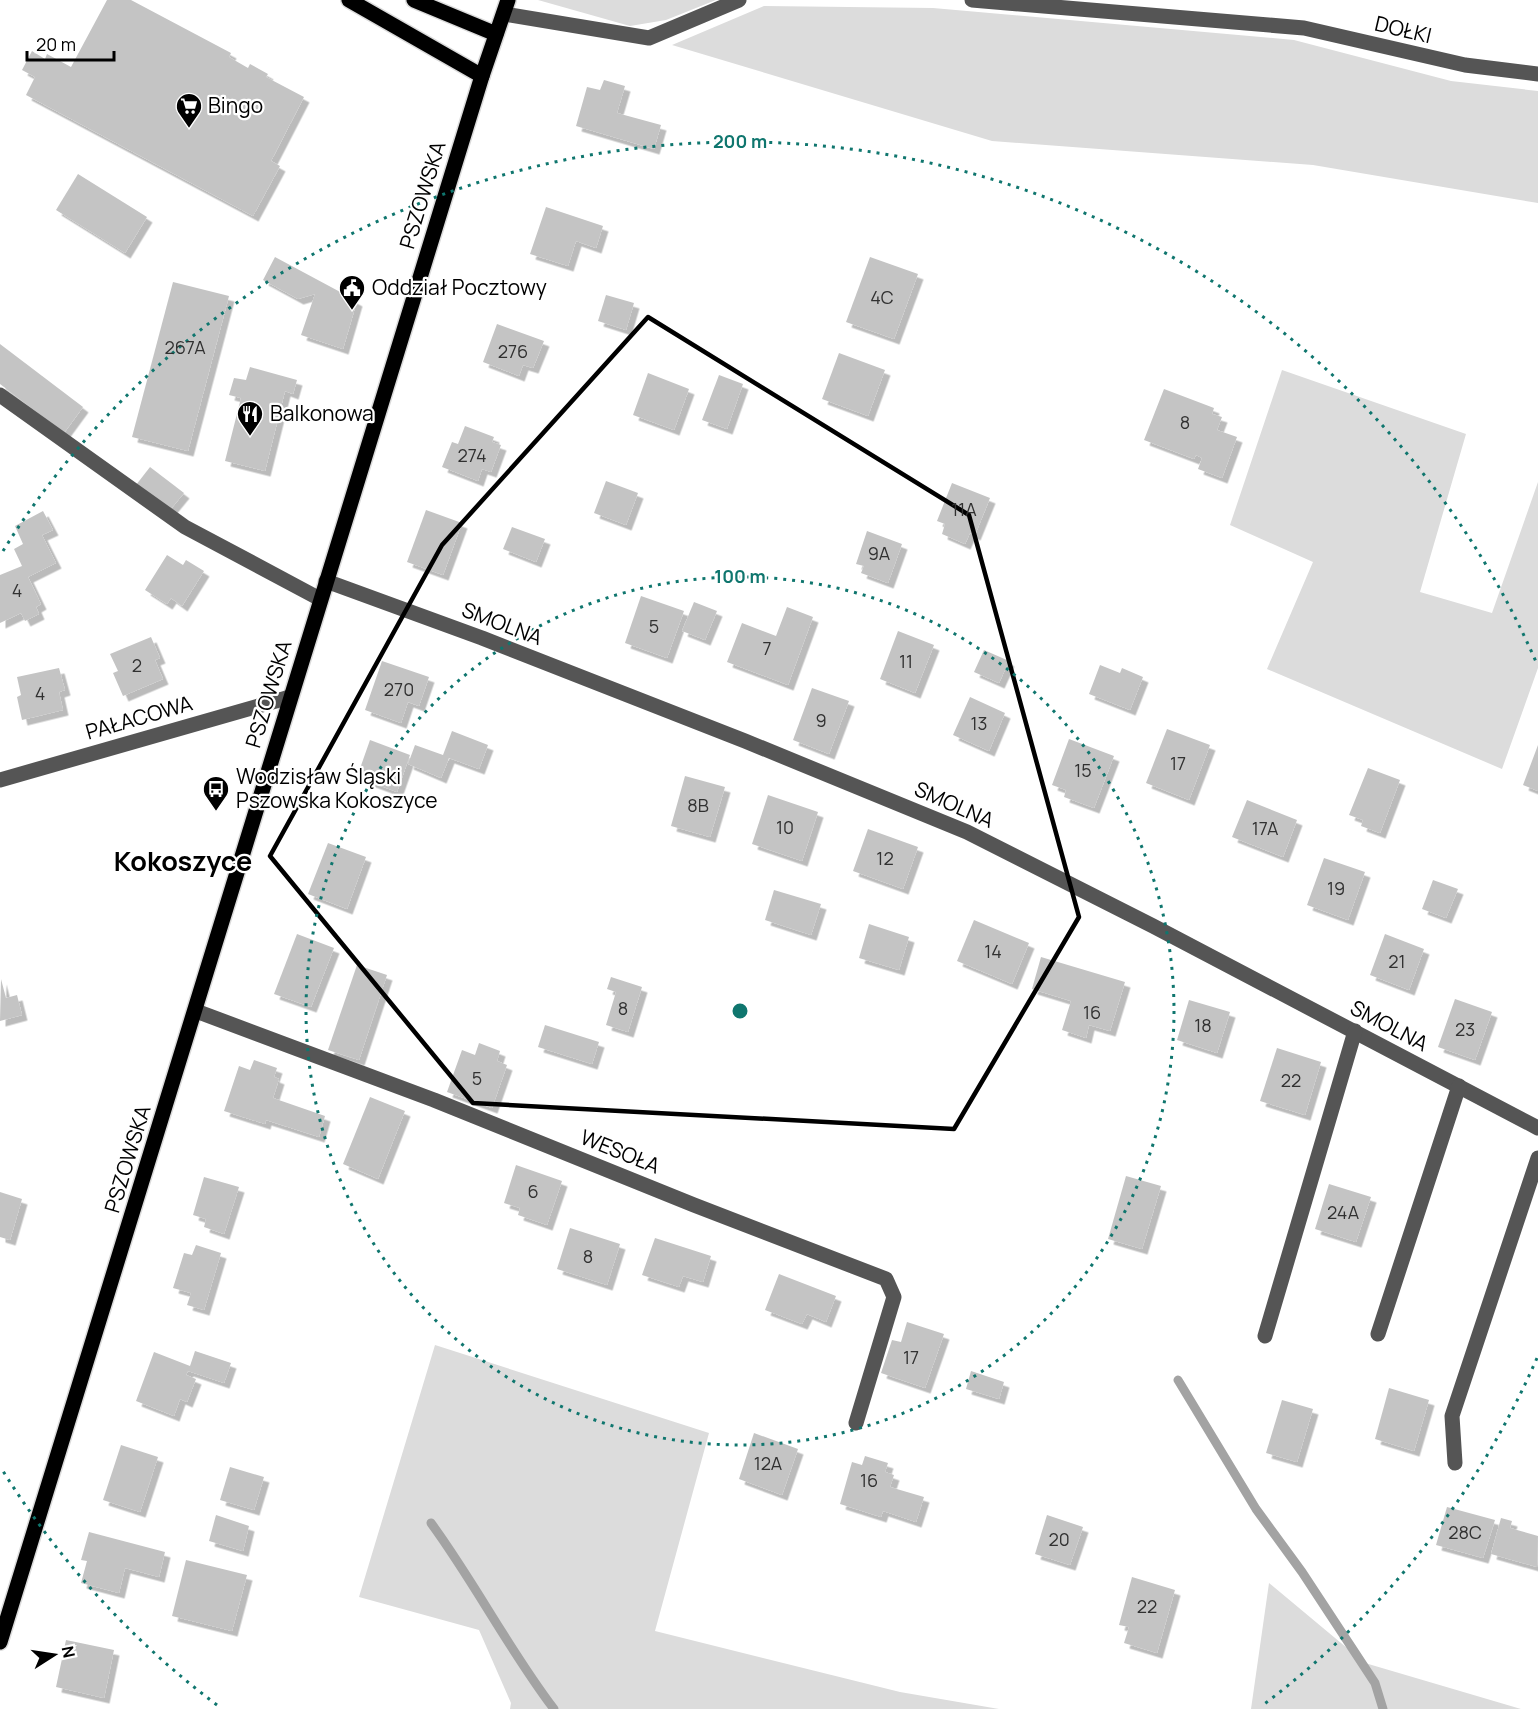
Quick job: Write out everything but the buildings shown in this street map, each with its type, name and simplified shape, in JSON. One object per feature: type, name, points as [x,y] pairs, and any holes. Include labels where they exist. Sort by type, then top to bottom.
[{"type":"main road","points":[[349,0],[482,76]]},
{"type":"main road","points":[[414,0],[496,34]]},
{"type":"main road","name":"PSZOWSKA","points":[[0,1642],[196,1011],[320,599],[482,76],[506,7]]},
{"type":"street","points":[[506,7],[649,38],[739,0]]},
{"type":"street","name":"DOŁKI","points":[[972,0],[1304,28],[1465,65],[1538,74]]},
{"type":"street","points":[[0,394],[185,527],[320,599]]},
{"type":"street","name":"SMOLNA","points":[[326,581],[493,642],[745,741],[967,832],[1355,1031],[1538,1128]]},
{"type":"street","name":"PAŁACOWA","points":[[0,780],[290,697]]},
{"type":"street","name":"WESOŁA","points":[[196,1011],[434,1100],[694,1205],[886,1279],[894,1297],[856,1423]]},
{"type":"street","points":[[1265,1336],[1355,1031]]},
{"type":"street","points":[[1378,1334],[1459,1086]]},
{"type":"street","points":[[1455,1463],[1452,1416],[1538,1158]]},
{"type":"highlighted area","points":[[648,317],[969,515],[1079,917],[954,1129],[473,1103],[270,856],[442,545]]},
{"type":"shaded area","points":[[538,0],[716,0],[666,20],[630,26]]},
{"type":"shaded area","points":[[764,6],[933,8],[1294,40],[1451,81],[1538,91],[1538,203],[1313,165],[992,141],[672,45]]},
{"type":"shaded area","points":[[1282,370],[1466,434],[1420,592],[1492,613],[1538,482],[1538,668],[1502,769],[1267,669],[1313,562],[1230,525]]},
{"type":"shaded area","points":[[435,1345],[709,1433],[655,1631],[900,1692],[999,1709],[510,1709],[511,1703],[479,1630],[359,1597]]},
{"type":"shaded area","points":[[1269,1583],[1365,1663],[1521,1709],[1251,1709]]},
{"type":"waterway","points":[[1178,1380],[1256,1509],[1302,1572],[1375,1683],[1383,1709]]},
{"type":"waterway","points":[[431,1523],[554,1709]]},
{"type":"place","name":"Bingo","points":[[189,129]]},
{"type":"place","name":"Oddział Pocztowy","points":[[352,311]]},
{"type":"place","name":"Balkonowa","points":[[250,437]]},
{"type":"place","name":"Wodzisław Śląski Pszowska Kokoszyce","points":[[216,812]]},
{"type":"district","name":"Kokoszyce","points":[[183,862]]}]
